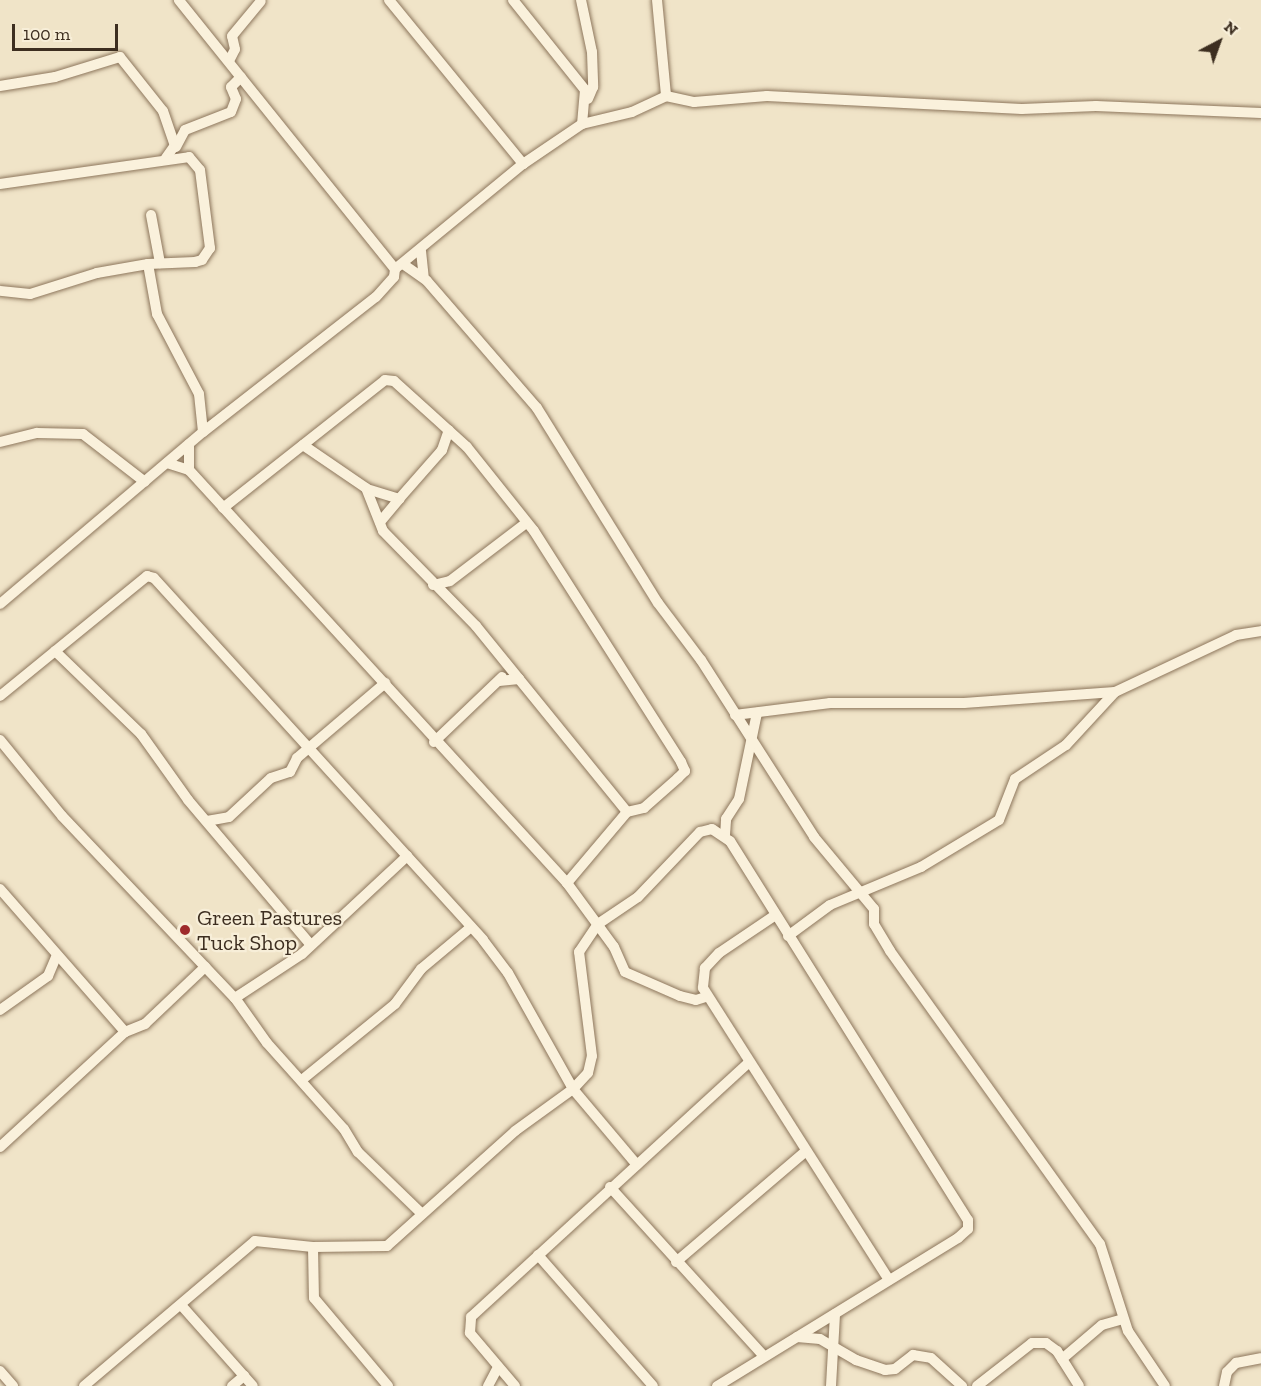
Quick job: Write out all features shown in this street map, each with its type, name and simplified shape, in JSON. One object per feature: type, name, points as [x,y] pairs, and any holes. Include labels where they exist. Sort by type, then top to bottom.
[{"type":"street","points":[[179,0],[399,266],[424,278],[537,408],[658,603],[751,738],[814,837],[858,894],[874,909],[873,924],[890,951],[967,1056],[994,1102],[1100,1244],[1123,1319],[1165,1386]]},
{"type":"street","points":[[229,61],[235,49],[232,36],[261,0]]},
{"type":"street","points":[[389,0],[522,164]]},
{"type":"street","points":[[513,0],[573,73],[585,90],[586,102]]},
{"type":"street","points":[[581,0],[593,76],[582,124]]},
{"type":"street","points":[[657,0],[666,96]]},
{"type":"street","points":[[0,86],[55,77],[120,57],[157,99],[175,145],[184,156]]},
{"type":"street","points":[[166,158],[185,130],[231,112],[236,99],[231,87],[241,77]]},
{"type":"street","points":[[0,604],[203,432],[376,297],[399,266],[421,251],[522,164],[582,124],[632,112],[666,96],[694,102],[767,96],[1022,109],[1096,106],[1261,113]]},
{"type":"street","points":[[0,184],[166,158],[184,156],[194,158],[200,170],[210,248],[202,260],[148,264],[30,294],[0,291]]},
{"type":"street","points":[[151,215],[160,263]]},
{"type":"street","points":[[421,251],[424,278]]},
{"type":"street","points":[[148,264],[157,314],[199,394],[203,432]]},
{"type":"street","points":[[223,508],[385,381],[394,381],[463,443],[526,523],[685,771],[644,808],[627,812],[567,884]]},
{"type":"street","points":[[380,522],[445,446],[449,429]]},
{"type":"street","points":[[0,442],[37,433],[83,434],[145,482]]},
{"type":"street","points":[[445,446],[463,443]]},
{"type":"street","points":[[189,444],[189,470]]},
{"type":"street","points":[[303,445],[366,488],[399,499]]},
{"type":"street","points":[[167,464],[189,470],[385,683],[434,742],[567,884],[598,924],[625,972],[680,996],[696,1000],[706,997]]},
{"type":"street","points":[[366,488],[380,522],[433,585],[505,662],[627,812]]},
{"type":"street","points":[[433,585],[450,581],[526,523]]},
{"type":"street","points":[[0,696],[147,576],[154,578],[471,927],[508,973],[573,1089],[637,1165]]},
{"type":"street","points":[[735,715],[830,703],[964,703],[1115,692],[1236,635],[1261,631]]},
{"type":"street","points":[[55,651],[134,726],[207,821],[310,944]]},
{"type":"street","points":[[434,742],[499,681],[505,662]]},
{"type":"street","points":[[499,681],[519,679]]},
{"type":"street","points":[[207,821],[228,816],[271,778],[290,772],[309,747],[385,683]]},
{"type":"street","points":[[788,936],[830,905],[921,867],[999,820],[1015,779],[1066,745],[1115,692]]},
{"type":"street","points":[[84,1386],[255,1241],[313,1247],[387,1246],[515,1131],[573,1089],[588,1073],[592,1056],[579,952],[598,924],[638,897],[700,832],[712,829],[726,819],[740,799],[757,713]]},
{"type":"street","points":[[0,740],[62,816],[235,998],[267,1043],[303,1079],[358,1152],[422,1214]]},
{"type":"street","points":[[725,835],[726,819]]},
{"type":"street","points":[[712,829],[725,835],[968,1220],[968,1229],[958,1238],[717,1386]]},
{"type":"street","points":[[235,998],[310,944],[407,856]]},
{"type":"street","points":[[0,889],[56,957],[106,1005],[125,1032]]},
{"type":"street","points":[[774,915],[719,953],[705,968],[706,997],[889,1280]]},
{"type":"street","points":[[303,1079],[395,1004],[421,969],[471,927]]},
{"type":"street","points":[[0,1010],[48,976],[56,957]]},
{"type":"street","points":[[0,1147],[125,1032],[145,1024],[205,967]]},
{"type":"street","points":[[515,1386],[470,1333],[470,1321],[610,1188],[748,1063]]},
{"type":"street","points":[[676,1262],[805,1152]]},
{"type":"street","points":[[610,1188],[764,1356]]},
{"type":"street","points":[[313,1247],[314,1298],[388,1386]]},
{"type":"street","points":[[538,1255],[653,1386]]},
{"type":"street","points":[[181,1305],[252,1386]]},
{"type":"street","points":[[831,1386],[835,1314]]},
{"type":"street","points":[[1062,1359],[1102,1325],[1123,1319]]},
{"type":"street","points":[[797,1337],[833,1345],[856,1360],[885,1370],[895,1369],[913,1355],[931,1358],[962,1386]]},
{"type":"street","points":[[977,1386],[1032,1343],[1046,1343],[1062,1359],[1079,1386]]},
{"type":"street","points":[[1224,1386],[1227,1372],[1236,1363],[1261,1358]]},
{"type":"street","points":[[488,1386],[498,1367]]},
{"type":"street","points":[[0,1371],[13,1386]]},
{"type":"street","points":[[232,1386],[244,1376]]},
{"type":"place","name":"Green Pastures Tuck Shop","points":[[185,930]]}]
